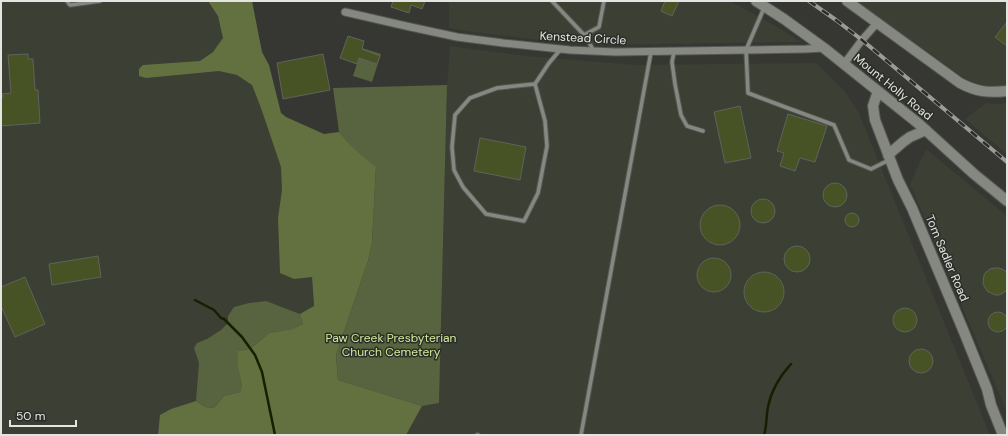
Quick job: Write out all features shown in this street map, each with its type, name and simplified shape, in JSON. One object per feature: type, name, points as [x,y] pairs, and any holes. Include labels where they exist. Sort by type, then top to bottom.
[{"type":"street","points":[[847,1],[878,22],[960,83],[982,92],[993,93],[1007,91]]},
{"type":"street","name":"Mount Holly Road","points":[[760,4],[784,19],[824,48],[878,91],[926,130],[974,174],[1007,201]]},
{"type":"street","name":"Kenstead Circle","points":[[345,12],[457,37],[503,44],[561,49],[594,51],[651,51],[824,48]]},
{"type":"street","points":[[844,64],[878,22]]},
{"type":"street","name":"Tom Sadler Road","points":[[878,91],[873,106],[875,120],[898,180],[912,208],[964,332],[987,389],[991,405],[1003,435]]},
{"type":"street","points":[[889,157],[903,142],[926,130]]},
{"type":"lane","points":[[67,1],[70,5],[100,2]]},
{"type":"lane","points":[[552,1],[587,38],[594,51]]},
{"type":"lane","points":[[584,35],[599,27],[604,1]]},
{"type":"lane","points":[[760,4],[746,50],[748,93],[834,125],[849,160],[871,169],[889,157]]},
{"type":"lane","points":[[535,84],[497,88],[470,98],[454,116],[452,147],[454,170],[463,187],[486,214],[524,222],[538,193],[547,146],[545,121],[535,84],[549,63],[561,49]]},
{"type":"lane","points":[[674,50],[672,62],[681,115],[686,126],[703,131]]},
{"type":"lane","points":[[581,435],[651,51]]},
{"type":"shaded area","points":[[1,1],[236,1],[310,242],[317,374],[439,403],[447,85],[450,46],[526,56],[637,65],[816,63],[845,92],[858,111],[990,435],[1,435]]},
{"type":"shaded area","points":[[449,1],[730,1],[801,42],[602,45],[547,41],[449,28]]},
{"type":"shaded area","points":[[856,1],[1007,1],[1007,85],[984,86],[966,79]]},
{"type":"shaded area","points":[[986,103],[1007,103],[1007,154],[965,119]]},
{"type":"shaded area","points":[[926,149],[1007,216],[1007,412],[910,184]]},
{"type":"green space","points":[[208,1],[252,1],[262,52],[269,65],[281,113],[286,117],[324,134],[339,132],[347,142],[376,166],[372,243],[368,261],[336,355],[338,380],[422,406],[406,435],[158,435],[160,415],[171,409],[196,401],[205,407],[214,408],[224,396],[240,392],[242,386],[238,368],[238,351],[250,349],[269,333],[292,329],[303,324],[300,314],[314,306],[312,277],[294,279],[280,273],[278,218],[282,190],[281,167],[252,85],[237,75],[219,71],[146,78],[139,76],[139,69],[143,65],[200,61],[213,52],[223,38],[218,16]]},
{"type":"green space","points":[[362,48],[381,54],[372,82],[353,76]]},
{"type":"green space","name":"Paw Creek Presbyterian Church Cemetery","points":[[447,85],[439,403],[422,406],[338,380],[336,355],[368,261],[372,243],[376,166],[357,153],[345,141],[339,132],[333,88]]},
{"type":"green space","points":[[266,301],[300,314],[303,324],[292,329],[269,333],[250,349],[238,351],[238,368],[242,386],[240,392],[224,396],[214,408],[205,407],[196,401],[199,363],[194,348],[197,343],[207,339],[221,330],[228,323],[228,316],[234,307]]},
{"type":"building","points":[[393,1],[425,1],[422,9],[411,5],[409,13],[391,7]]},
{"type":"building","points":[[665,1],[679,1],[672,16],[661,11]]},
{"type":"building","points":[[1007,22],[1007,46],[995,37]]},
{"type":"building","points":[[348,36],[364,41],[362,49],[380,56],[377,64],[359,58],[357,64],[340,58]]},
{"type":"building","points":[[28,54],[28,59],[33,59],[35,90],[38,90],[40,123],[1,126],[2,94],[11,93],[8,55]]},
{"type":"building","points":[[323,54],[330,90],[283,99],[277,63]]},
{"type":"building","points":[[740,106],[751,158],[725,163],[714,112]]},
{"type":"building","points":[[788,114],[827,126],[815,162],[800,158],[795,171],[780,166],[784,153],[777,151]]},
{"type":"building","points":[[480,138],[526,147],[520,180],[474,171]]},
{"type":"building","points":[[835,183],[844,186],[847,195],[844,204],[835,207],[826,204],[823,195],[826,186]]},
{"type":"building","points":[[763,199],[772,202],[775,211],[772,220],[763,223],[754,220],[751,211],[754,202]]},
{"type":"building","points":[[716,205],[724,205],[731,208],[737,214],[740,225],[737,236],[731,242],[724,245],[716,245],[709,242],[703,236],[700,229],[700,221],[703,214],[709,208]]},
{"type":"building","points":[[849,213],[855,213],[859,217],[859,223],[855,227],[849,227],[845,223],[845,217]]},
{"type":"building","points":[[797,246],[806,250],[810,259],[806,268],[797,272],[788,268],[784,259],[788,250]]},
{"type":"building","points":[[98,256],[101,277],[52,285],[49,264]]},
{"type":"building","points":[[711,258],[717,258],[721,259],[728,265],[731,275],[730,282],[724,289],[717,292],[711,292],[707,291],[700,285],[697,278],[697,272],[698,268],[704,261]]},
{"type":"building","points":[[995,268],[1004,270],[1007,273],[1007,290],[999,295],[995,295],[987,291],[983,284],[984,275],[986,272]]},
{"type":"building","points":[[760,272],[768,272],[775,275],[781,281],[784,292],[781,303],[775,309],[768,312],[760,312],[753,309],[747,303],[744,296],[744,288],[747,281],[753,275]]},
{"type":"building","points":[[25,277],[45,324],[15,337],[1,306],[1,287]]},
{"type":"building","points":[[905,308],[910,309],[916,315],[916,325],[910,331],[905,332],[900,331],[894,325],[893,320],[894,315],[900,309]]},
{"type":"building","points":[[998,312],[1005,315],[1008,322],[1005,329],[998,332],[991,329],[988,322],[991,315]]},
{"type":"building","points":[[921,349],[929,353],[933,361],[929,369],[921,373],[913,369],[909,361],[913,353]]},
{"type":"waterway","points":[[195,300],[214,310],[221,318],[224,319],[242,337],[255,355],[262,372],[275,435]]},
{"type":"waterway","points":[[764,435],[771,395],[783,374],[791,364]]},
{"type":"railway","points":[[809,1],[862,40],[1007,162]]}]
